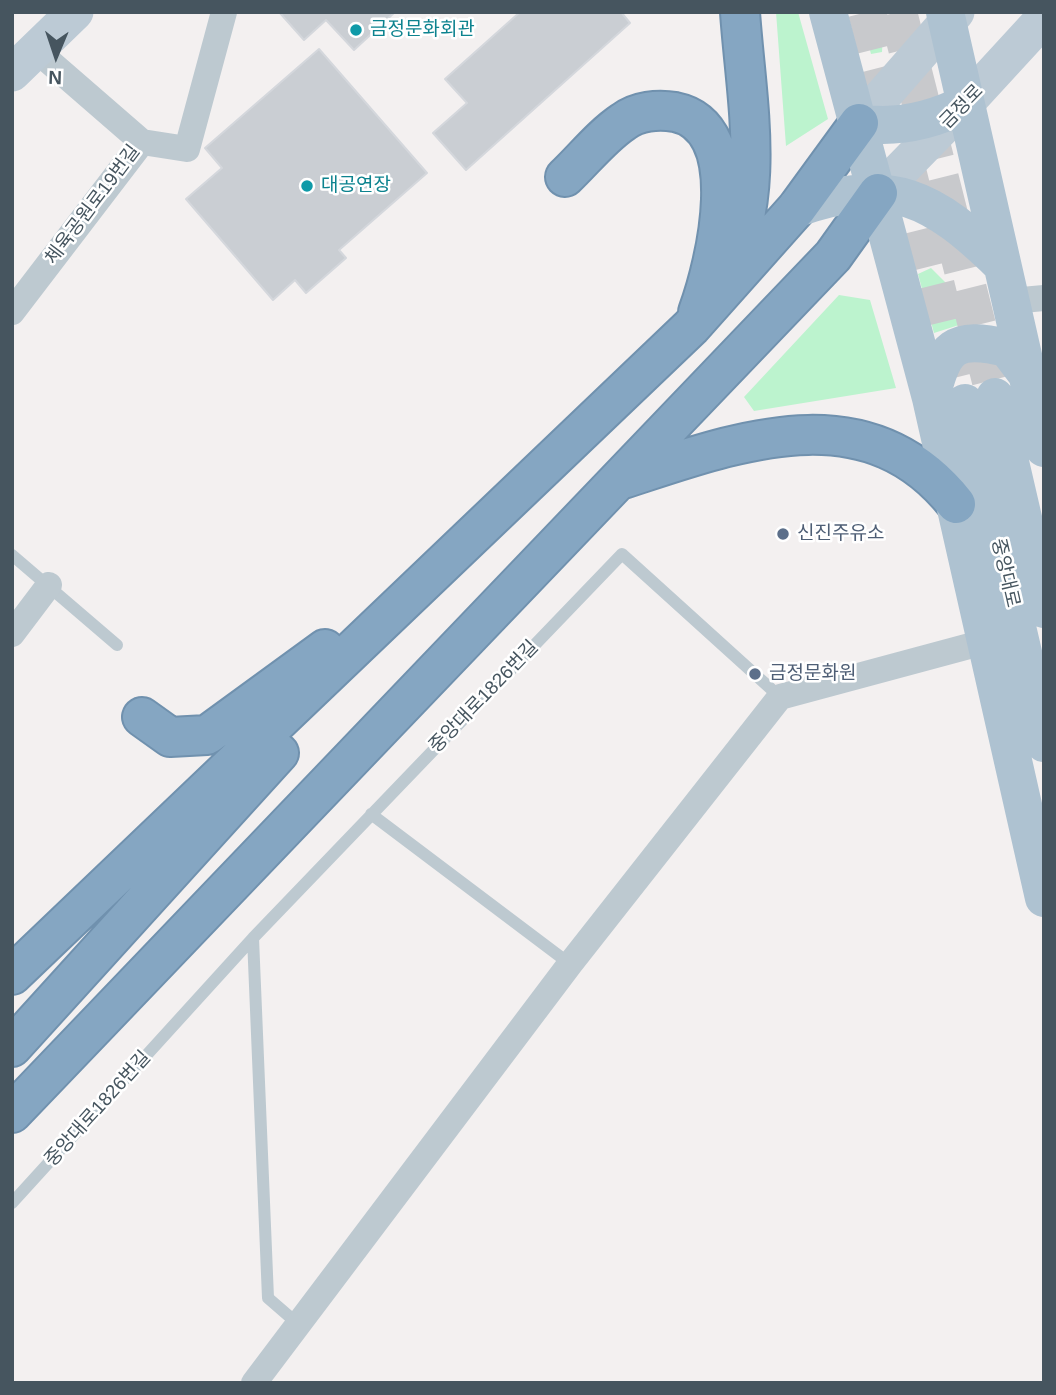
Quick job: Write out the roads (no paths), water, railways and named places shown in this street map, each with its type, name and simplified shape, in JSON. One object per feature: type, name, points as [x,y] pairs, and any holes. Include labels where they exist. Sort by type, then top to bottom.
[{"type":"highway","points":[[691,327],[717,292],[748,213],[750,156],[740,12]]},
{"type":"highway","points":[[565,177],[622,122],[641,113],[678,113],[694,119],[706,130],[715,145],[720,177],[713,256],[702,300],[691,327]]},
{"type":"highway","points":[[21,962],[470,541],[691,327],[797,208],[859,123]]},
{"type":"highway","points":[[12,1112],[834,256],[878,193]]},
{"type":"highway","points":[[617,481],[751,439],[811,434],[860,441],[902,456],[939,483],[956,504]]},
{"type":"highway","points":[[142,717],[170,737],[194,738],[218,729],[470,541]]},
{"type":"highway","points":[[12,1047],[470,541]]},
{"type":"main road","points":[[24,62],[75,12]]},
{"type":"main road","points":[[828,12],[878,193],[964,399],[956,504],[1044,898]]},
{"type":"main road","points":[[859,123],[949,15]]},
{"type":"main road","points":[[949,15],[965,104],[1001,264]]},
{"type":"main road","name":"금정로","points":[[878,193],[1044,18]]},
{"type":"main road","points":[[859,123],[877,126],[925,121],[965,104]]},
{"type":"main road","points":[[797,208],[836,197],[878,193],[904,195],[930,206],[966,231],[1001,264],[1027,299],[1026,373],[1044,448]]},
{"type":"main road","points":[[964,399],[939,365],[950,350],[982,342],[1007,348],[1026,373]]},
{"type":"main road","name":"중앙대로","points":[[964,399],[1044,609]]},
{"type":"main road","name":"중앙대로","points":[[964,399],[1044,743]]},
{"type":"street","points":[[142,142],[187,149],[224,12]]},
{"type":"street","name":"체육공원로19번길","points":[[12,312],[142,142],[24,62]]},
{"type":"street","points":[[12,634],[49,585]]},
{"type":"street","points":[[254,1383],[570,964],[780,697],[988,641]]},
{"type":"lane","name":"중앙대로1826번길","points":[[12,1203],[253,939],[622,554],[780,697]]},
{"type":"lane","points":[[12,555],[117,645]]},
{"type":"lane","points":[[371,814],[570,964]]},
{"type":"lane","points":[[253,939],[268,1298],[298,1324]]},
{"type":"tunnel","points":[[867,12],[894,119]]},
{"type":"tunnel","points":[[898,12],[995,397]]},
{"type":"tunnel","points":[[908,174],[965,403]]},
{"type":"place","name":"금정문화회관","points":[[356,30]]},
{"type":"place","name":"대공연장","points":[[307,186]]},
{"type":"place","name":"신진주유소","points":[[783,534]]},
{"type":"place","name":"금정문화원","points":[[755,674]]}]
